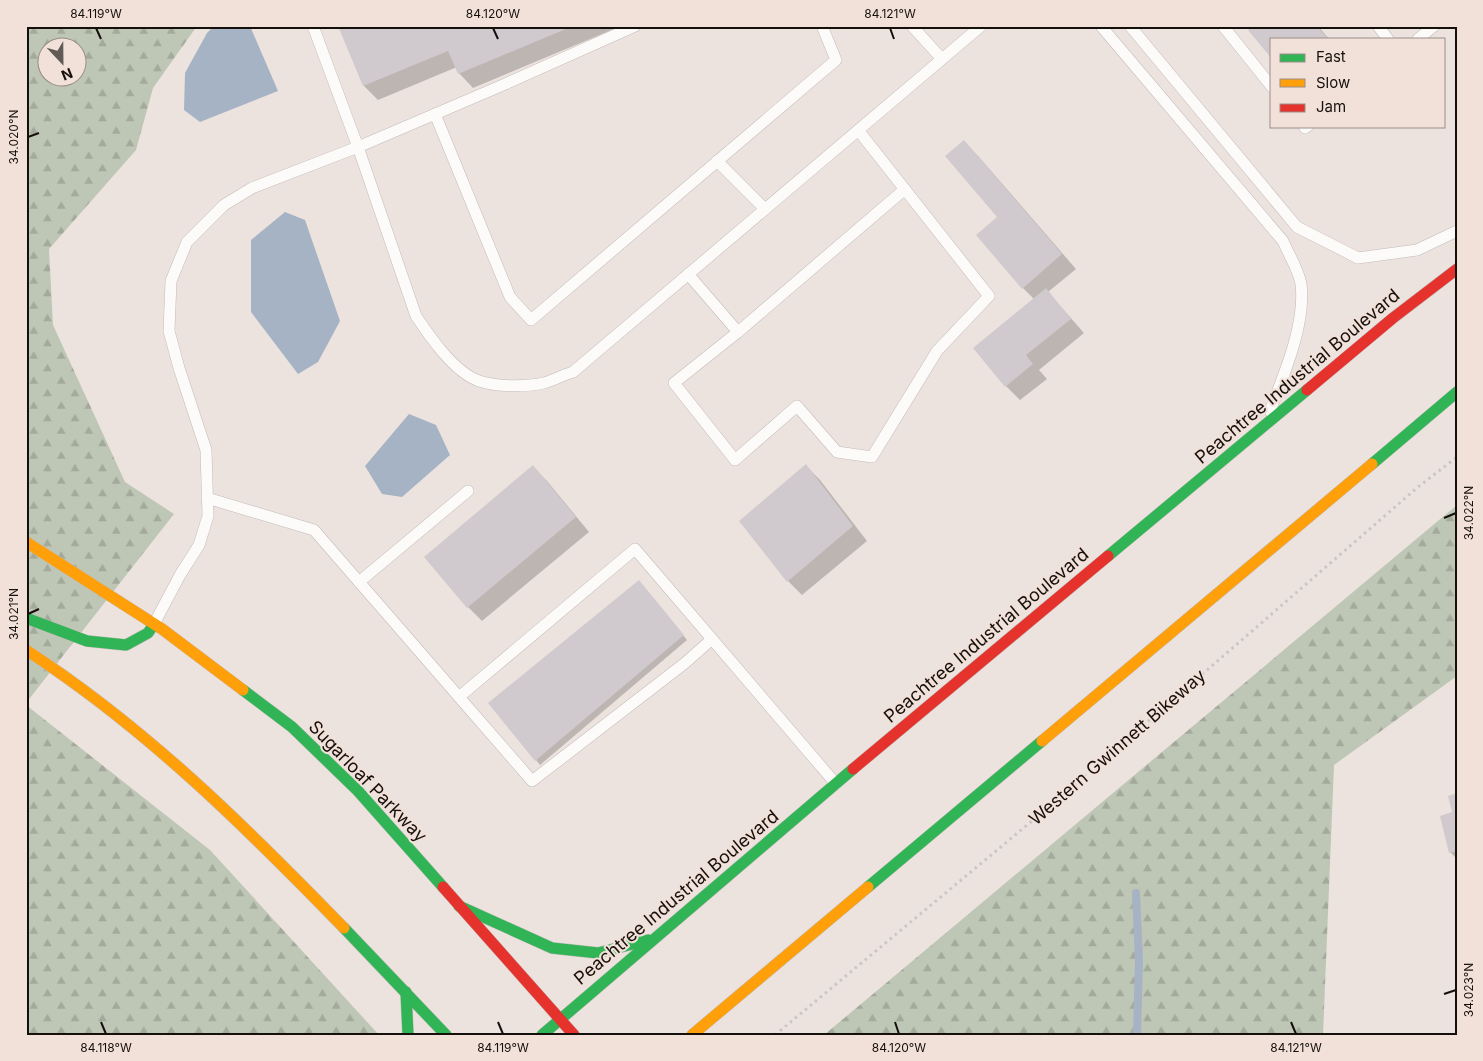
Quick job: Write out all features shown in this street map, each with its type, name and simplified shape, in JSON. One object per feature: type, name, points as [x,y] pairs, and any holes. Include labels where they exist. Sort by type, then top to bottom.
[{"type":"main road","name":"Peachtree Industrial Boulevard","points":[[542,1035],[836,784],[1265,424],[1393,318],[1457,269]]},
{"type":"main road","points":[[692,1035],[1457,392]]},
{"type":"main road","name":"Sugarloaf Parkway","points":[[26,542],[154,624],[292,727],[358,791],[574,1035]]},
{"type":"main road","points":[[26,618],[87,641],[126,644],[148,633],[154,624]]},
{"type":"main road","points":[[26,650],[61,672],[153,742],[220,802],[446,1035]]},
{"type":"main road","points":[[459,906],[552,948],[598,953],[655,938]]},
{"type":"main road","points":[[406,992],[408,1035]]},
{"type":"lane","points":[[312,26],[358,147],[416,316],[431,339],[458,368],[479,380],[514,386],[544,383],[572,372],[980,26]]},
{"type":"lane","points":[[154,624],[199,546],[208,516],[206,450],[179,368],[169,330],[171,281],[187,242],[224,205],[252,188],[358,147],[635,26]]},
{"type":"lane","points":[[435,114],[510,297],[531,320],[836,60],[822,26]]},
{"type":"lane","points":[[912,26],[942,59]]},
{"type":"lane","points":[[1101,26],[1283,241],[1301,282],[1301,314],[1286,370],[1265,424]]},
{"type":"lane","points":[[1130,26],[1297,227],[1358,258],[1418,250],[1457,231]]},
{"type":"lane","points":[[1223,26],[1270,85]]},
{"type":"lane","points":[[1378,26],[1387,38]]},
{"type":"lane","points":[[1419,38],[1434,26]]},
{"type":"lane","points":[[858,130],[989,296],[937,351],[872,457],[837,452],[798,406],[735,460],[674,383],[738,332],[905,190]]},
{"type":"lane","points":[[717,161],[765,209]]},
{"type":"lane","points":[[688,274],[738,332]]},
{"type":"lane","points":[[359,582],[468,491]]},
{"type":"lane","points":[[207,498],[314,530],[532,781],[685,663],[712,639]]},
{"type":"lane","points":[[459,697],[634,549],[836,784]]},
{"type":"path","name":"Western Gwinnett Bikeway","points":[[775,1035],[1062,796],[1418,487],[1457,457]]},
{"type":"green space","points":[[26,26],[197,26],[153,88],[136,150],[49,249],[53,325],[125,482],[174,514],[26,703]]},
{"type":"green space","points":[[1457,505],[1457,676],[1334,765],[1323,1035],[824,1035]]},
{"type":"green space","points":[[26,705],[210,850],[379,1035],[26,1035]]},
{"type":"water","points":[[214,26],[250,26],[278,91],[200,122],[184,110],[185,73],[207,33]]},
{"type":"water","points":[[285,212],[305,220],[340,321],[318,362],[298,374],[251,312],[251,240]]},
{"type":"water","points":[[409,414],[436,425],[450,455],[402,497],[382,494],[365,466]]},
{"type":"building","points":[[338,26],[573,26],[458,74],[448,51],[363,86]]},
{"type":"building","points":[[1252,26],[1317,26],[1327,38],[1270,38],[1270,57],[1248,30]]},
{"type":"building","points":[[964,140],[1062,254],[1022,289],[976,235],[997,217],[945,156]]},
{"type":"building","points":[[1046,288],[1071,319],[1026,355],[1033,364],[1005,387],[973,348]]},
{"type":"building","points":[[806,464],[853,526],[787,582],[739,521]]},
{"type":"building","points":[[533,465],[576,517],[467,608],[424,557]]},
{"type":"building","points":[[639,580],[684,635],[535,761],[488,703]]},
{"type":"building","points":[[1457,793],[1457,851],[1449,853],[1440,816],[1452,812],[1448,796]]},
{"type":"waterway","points":[[1136,893],[1139,961],[1137,1035]]},
{"type":"traffic: fast","points":[[1108,556],[1307,390]]},
{"type":"traffic: fast","points":[[1372,464],[1457,392]]},
{"type":"traffic: fast","points":[[26,618],[87,641],[126,645],[148,633],[154,624]]},
{"type":"traffic: fast","points":[[243,690],[292,727],[358,791],[443,887]]},
{"type":"traffic: fast","points":[[868,887],[1042,741]]},
{"type":"traffic: fast","points":[[542,1035],[853,769]]},
{"type":"traffic: fast","points":[[459,906],[552,948],[598,953],[648,940]]},
{"type":"traffic: fast","points":[[344,928],[446,1035]]},
{"type":"traffic: fast","points":[[406,992],[408,1035]]},
{"type":"traffic: slow","points":[[1042,741],[1372,464]]},
{"type":"traffic: slow","points":[[26,542],[162,629],[243,690]]},
{"type":"traffic: slow","points":[[26,650],[70,680],[153,745],[232,816],[344,928]]},
{"type":"traffic: slow","points":[[692,1035],[868,887]]},
{"type":"traffic: jam","points":[[1307,390],[1393,318],[1457,269]]},
{"type":"traffic: jam","points":[[853,769],[1108,556]]},
{"type":"traffic: jam","points":[[443,887],[574,1035]]}]
